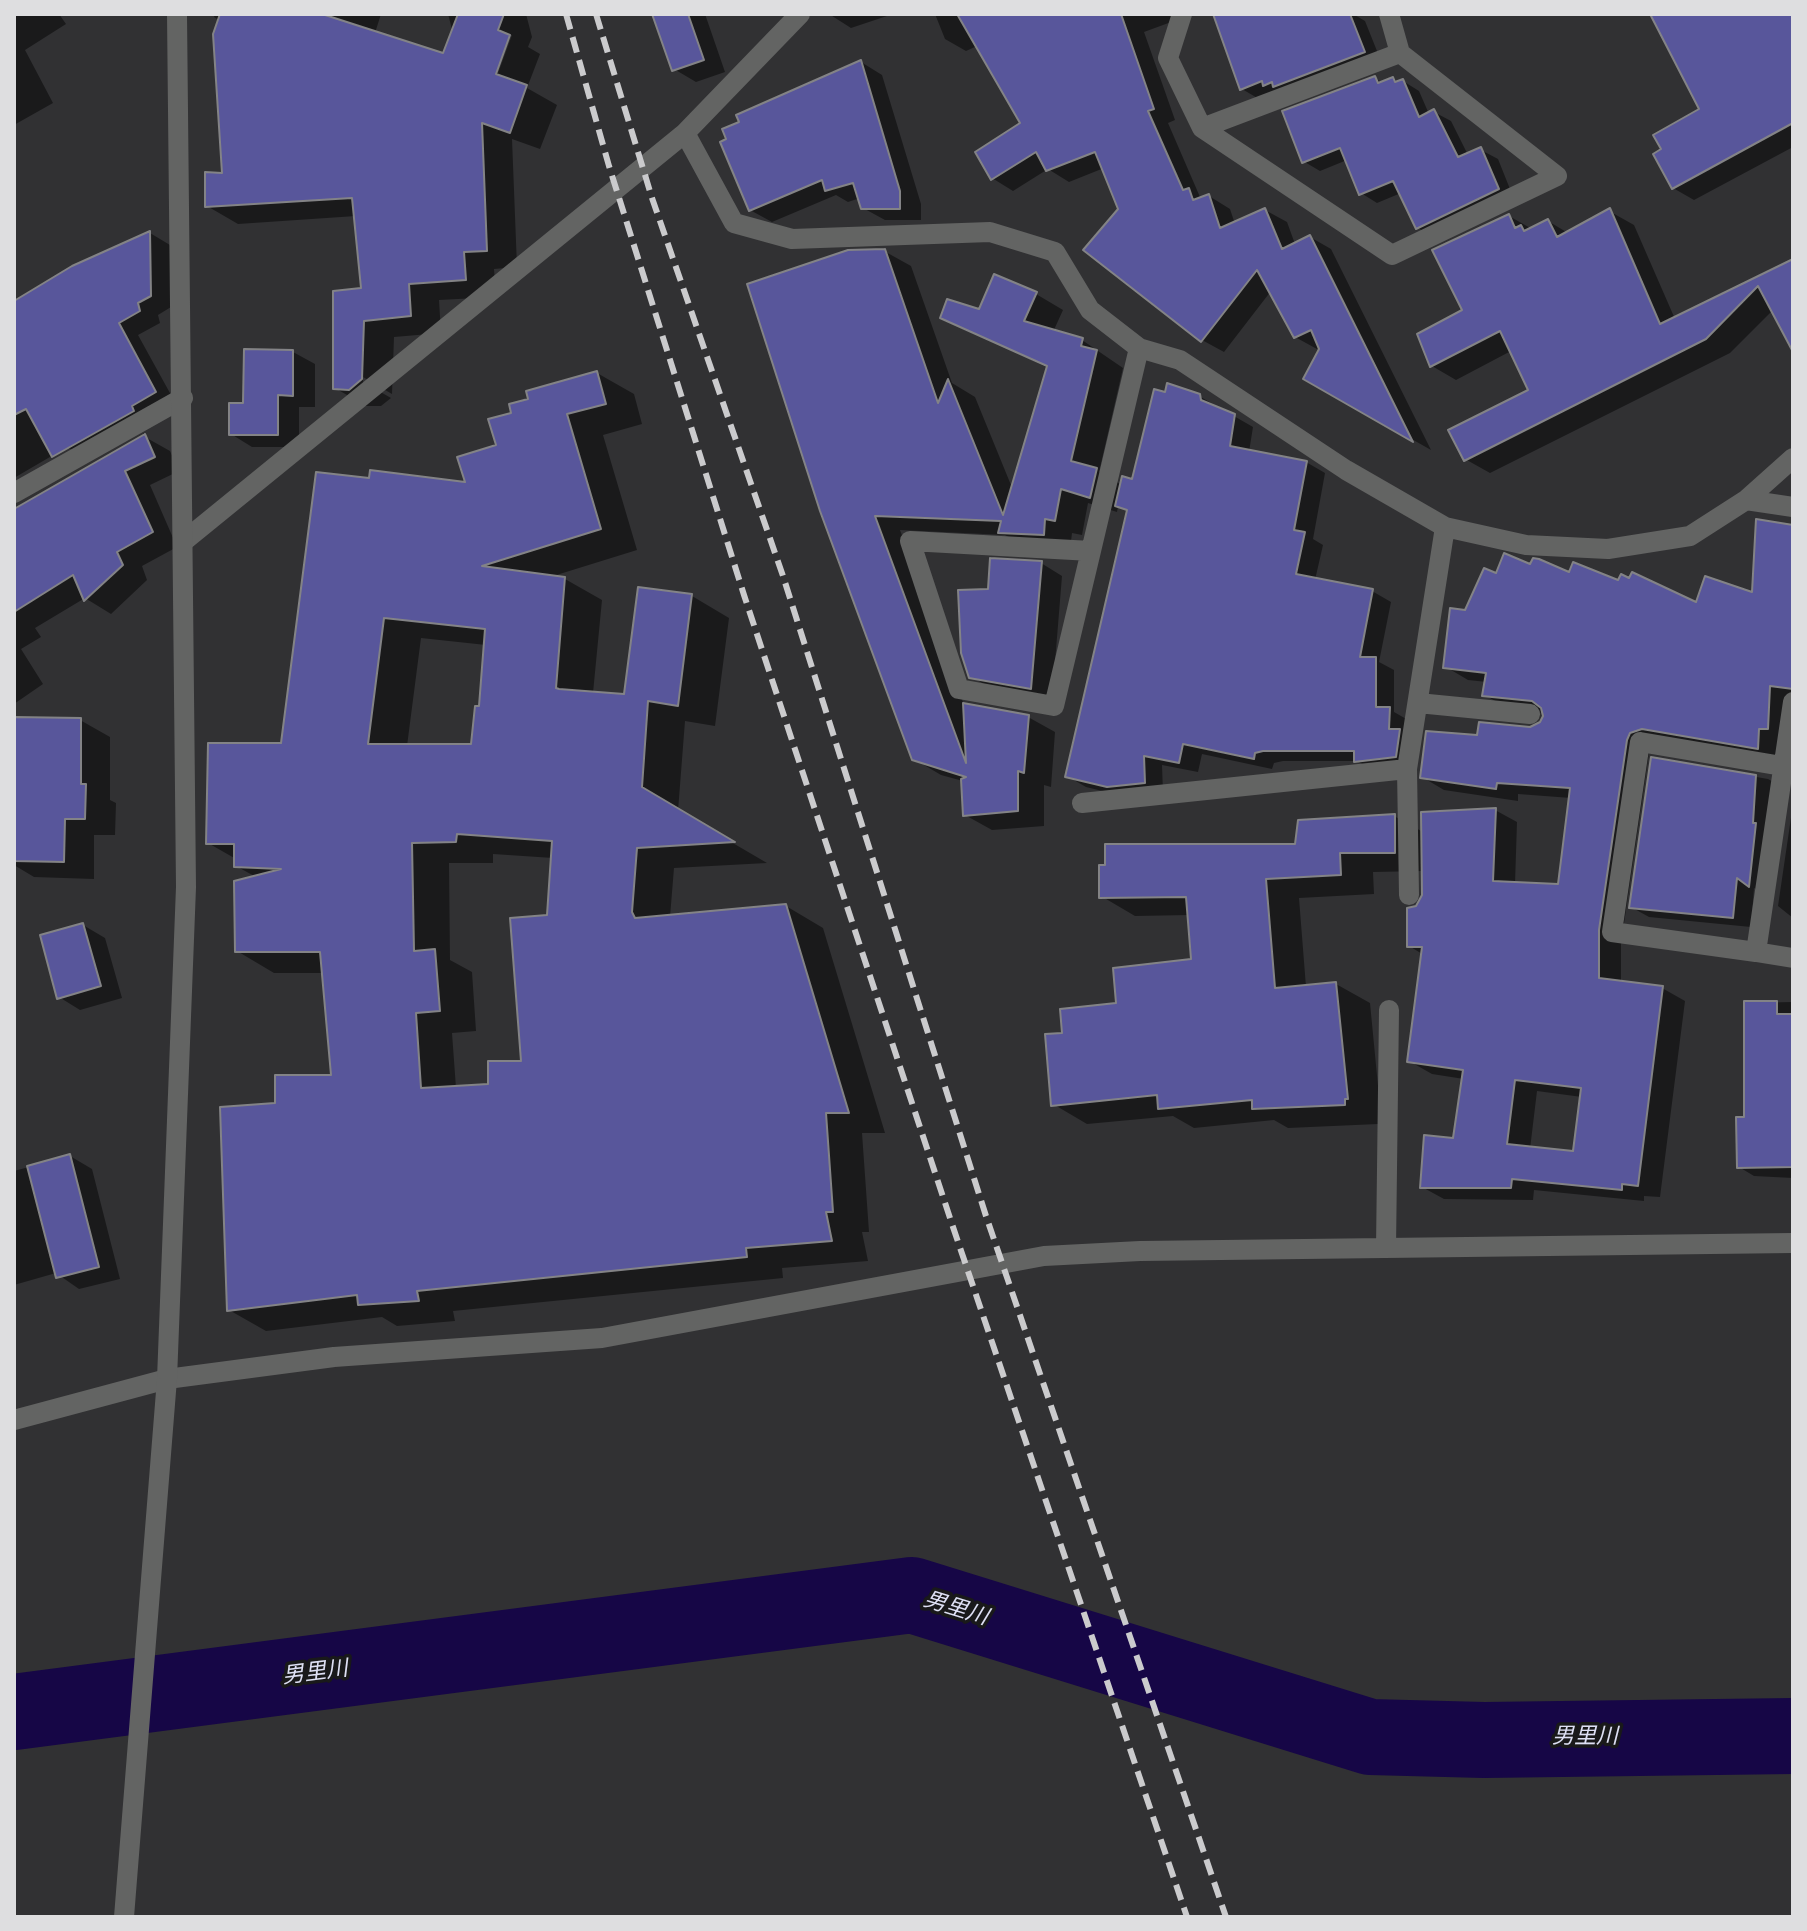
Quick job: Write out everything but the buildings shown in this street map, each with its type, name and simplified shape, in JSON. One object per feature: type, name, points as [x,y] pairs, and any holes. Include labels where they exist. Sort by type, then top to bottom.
[{"type":"street","points":[[124,1917],[167,1379],[186,887],[177,14]]},
{"type":"street","points":[[184,541],[685,133],[800,14]]},
{"type":"street","points":[[1182,14],[1168,58],[1202,128],[1392,255],[1557,176],[1400,53],[1389,14]]},
{"type":"street","points":[[1202,128],[1400,53]]},
{"type":"street","points":[[685,133],[734,223],[792,239],[990,232],[1055,252],[1090,310],[1139,348],[1180,360],[1346,470],[1445,527],[1526,545],[1608,549],[1690,536],[1746,500],[1793,458]]},
{"type":"street","points":[[1091,551],[910,541],[959,689],[1054,706],[1091,551],[1139,348]]},
{"type":"street","points":[[14,493],[183,398]]},
{"type":"street","points":[[1746,500],[1793,507]]},
{"type":"street","points":[[1409,895],[1407,769],[1445,527]]},
{"type":"street","points":[[1756,952],[1793,702]]},
{"type":"street","points":[[1418,703],[1530,714]]},
{"type":"street","points":[[1782,766],[1640,742],[1612,932],[1793,958]]},
{"type":"street","points":[[1082,803],[1407,769]]},
{"type":"street","points":[[1386,1248],[1389,1010]]},
{"type":"street","points":[[14,1420],[167,1379],[334,1357],[602,1338],[1044,1256],[1793,1243]]},
{"type":"waterway","name":"男里川","points":[[14,1712],[912,1595],[1370,1737],[1484,1740],[1793,1736]]},
{"type":"railway","points":[[566,14],[609,166],[744,595],[953,1227],[1187,1917]]},
{"type":"railway","points":[[596,14],[652,198],[783,576],[986,1216],[1226,1917]]}]
